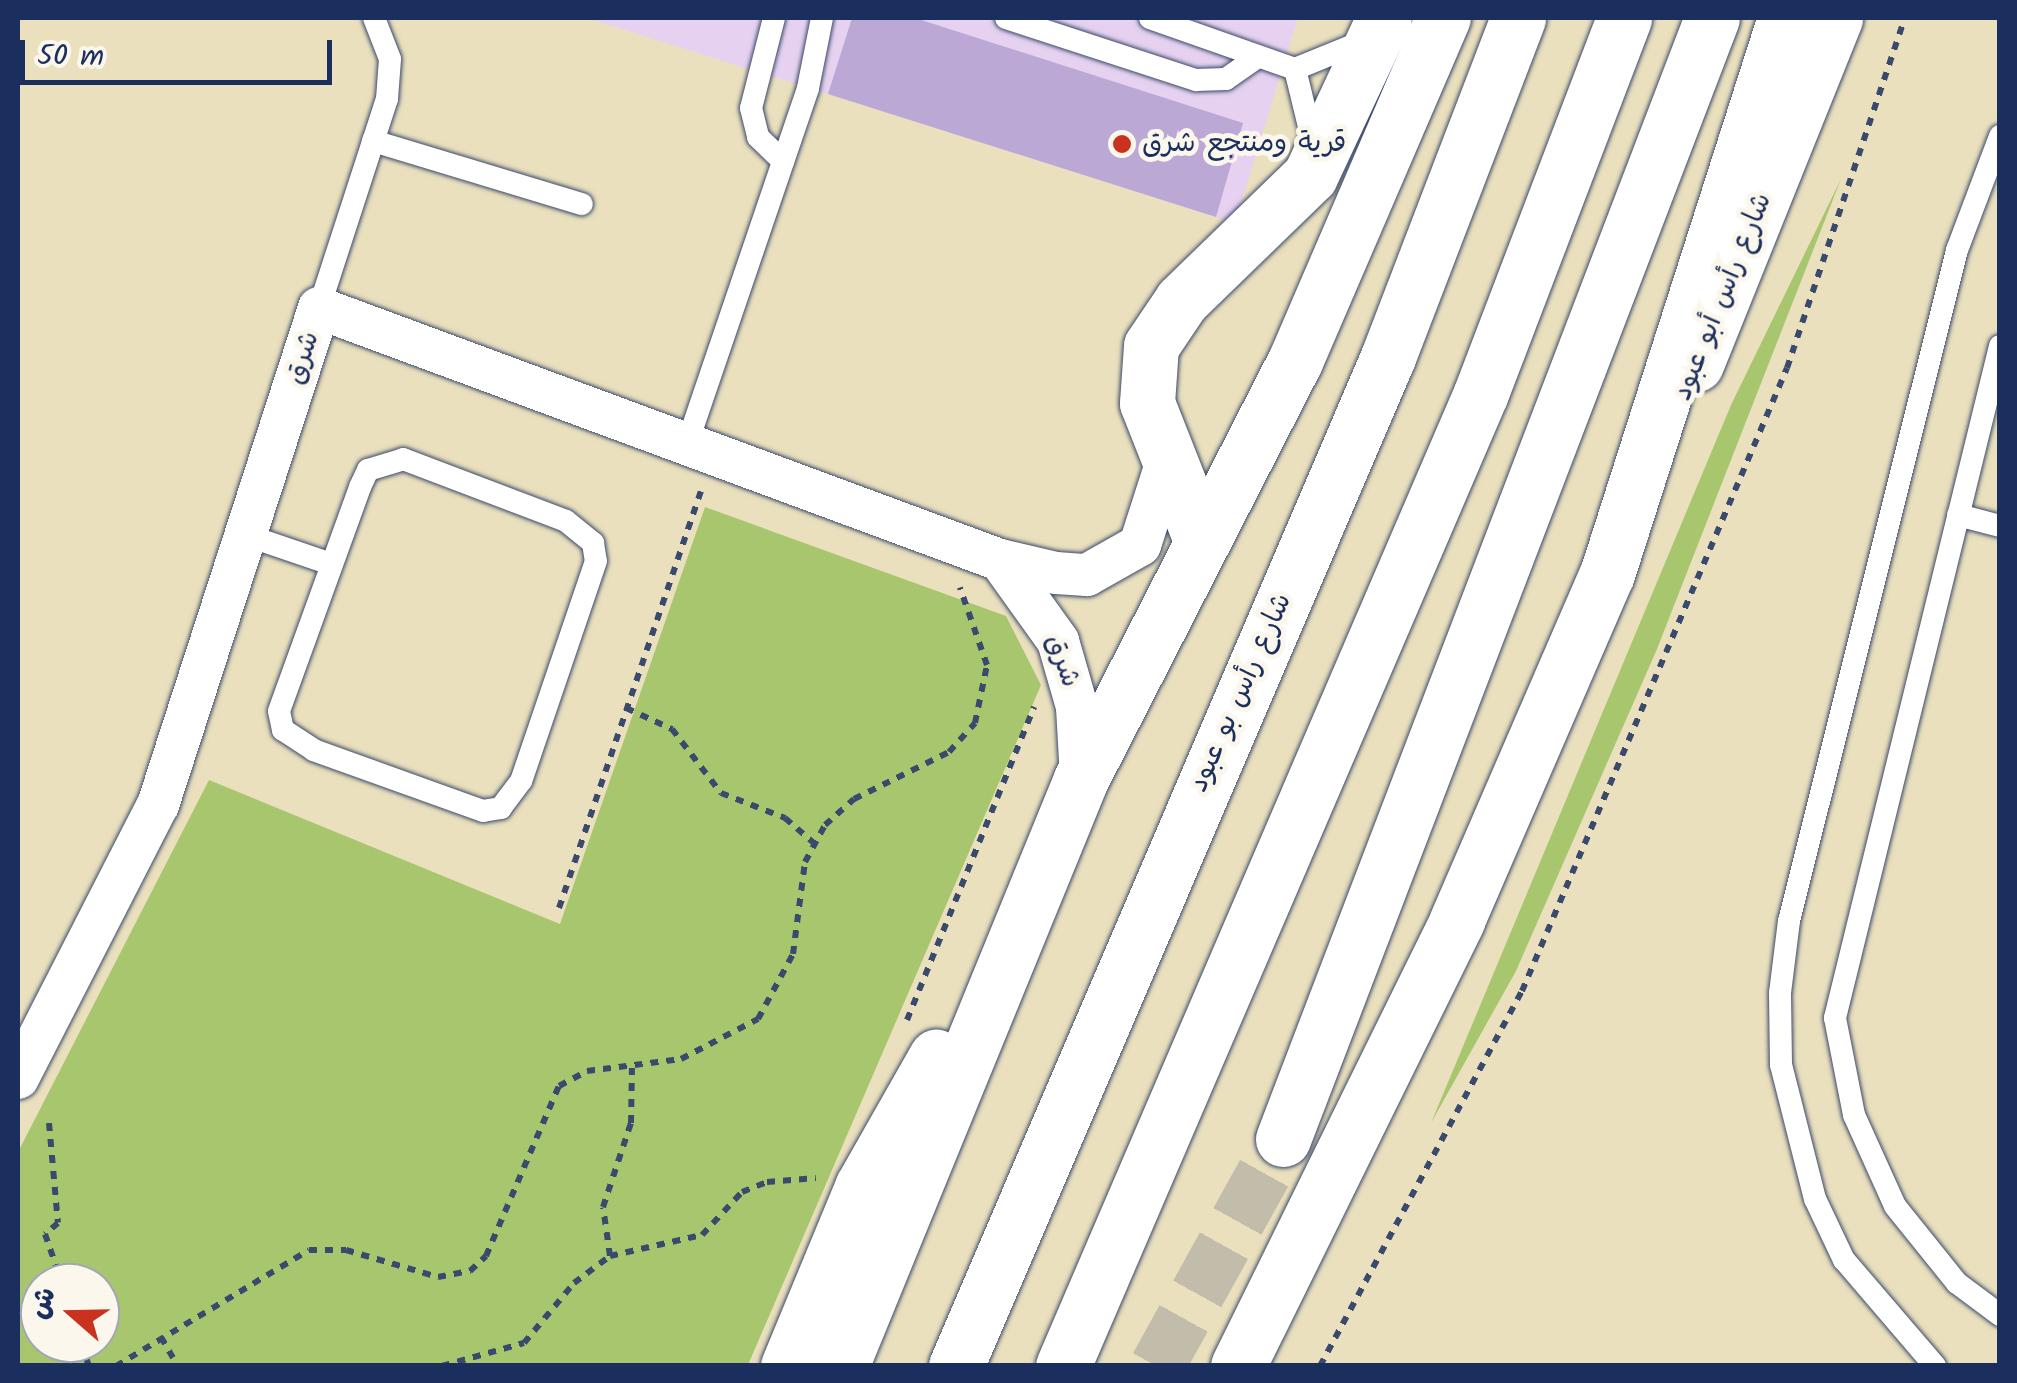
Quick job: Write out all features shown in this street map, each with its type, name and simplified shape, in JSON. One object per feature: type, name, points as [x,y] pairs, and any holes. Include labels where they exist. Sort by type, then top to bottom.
[{"type":"main road","points":[[841,1366],[994,978],[1080,779],[1295,361],[1443,18]]},
{"type":"main road","name":"شارع رأس بو عبود","points":[[956,1366],[1388,357],[1518,18]]},
{"type":"main road","points":[[1063,1366],[1481,393],[1624,18]]},
{"type":"main road","points":[[1283,1139],[1712,18]]},
{"type":"main road","points":[[1238,1366],[1457,920],[1608,574],[1785,18]]},
{"type":"main road","name":"شارع رأس أبو عبود","points":[[1608,574],[1835,18]]},
{"type":"main road","points":[[1201,540],[1147,403],[1152,346],[1182,300],[1310,176],[1383,22]]},
{"type":"main road","points":[[788,1366],[862,1186],[922,1078],[994,978]]},
{"type":"street","name":"شرق","points":[[18,1078],[158,804],[319,308],[701,446],[982,554],[1086,575],[1116,565],[1155,518],[1168,461]]},
{"type":"street","name":"شرق","points":[[982,554],[1058,641],[1077,708],[1080,779]]},
{"type":"lane","points":[[319,308],[373,142],[390,59],[374,18]]},
{"type":"lane","points":[[774,18],[751,108],[758,137],[783,161]]},
{"type":"lane","points":[[701,446],[822,18]]},
{"type":"lane","points":[[1006,18],[1196,80],[1226,78],[1258,57]]},
{"type":"lane","points":[[1150,18],[1295,70],[1341,54],[1383,22]]},
{"type":"lane","points":[[1295,70],[1312,121],[1310,176]]},
{"type":"lane","points":[[1935,1366],[1844,1260],[1815,1199],[1782,1066],[1780,994],[1789,922],[1957,250],[2000,136]]},
{"type":"lane","points":[[373,142],[582,204]]},
{"type":"lane","points":[[2000,346],[1835,1018],[1854,1115],[1895,1206],[1957,1283],[2000,1315]]},
{"type":"lane","points":[[403,459],[566,521],[593,543],[596,561],[522,781],[501,808],[483,811],[330,756],[283,730],[279,711],[331,564],[368,470],[384,460],[403,459]]},
{"type":"lane","points":[[1958,515],[2000,526]]},
{"type":"lane","points":[[243,534],[331,564]]},
{"type":"path","points":[[1320,1366],[1522,991],[1788,368],[1906,18]]},
{"type":"path","points":[[559,908],[626,708],[701,446]]},
{"type":"path","points":[[116,1366],[310,1250],[346,1250],[438,1277],[470,1271],[486,1256],[548,1100],[587,1071],[632,1068],[708,1048],[758,1019],[793,954],[814,842],[838,811],[949,752],[975,724],[987,664],[957,581],[982,554]]},
{"type":"path","points":[[898,1040],[1058,641]]},
{"type":"path","points":[[626,708],[672,730],[721,793],[785,818],[814,842]]},
{"type":"path","points":[[610,1256],[603,1207],[632,1123],[632,1068]]},
{"type":"path","points":[[48,1123],[58,1223],[45,1234],[55,1263]]},
{"type":"path","points":[[442,1366],[524,1343],[574,1283],[610,1256],[702,1235],[742,1192],[766,1182],[862,1186]]},
{"type":"path","points":[[160,1338],[178,1366]]},
{"type":"shaded area","name":"قرية ومنتجع شرق","points":[[587,18],[1298,18],[1235,223]]},
{"type":"green space","points":[[1841,179],[1657,649],[1516,971],[1431,1123],[1731,405]]},
{"type":"green space","points":[[705,507],[1006,616],[1041,685],[748,1365],[18,1365],[18,1152],[209,780],[560,924]]},
{"type":"building","points":[[852,18],[915,18],[1243,123],[1216,217],[828,94]]},
{"type":"tunnel","points":[[1157,1366],[1283,1139]]},
{"type":"place","name":"قرية ومنتجع شرق","points":[[1122,144]]}]
